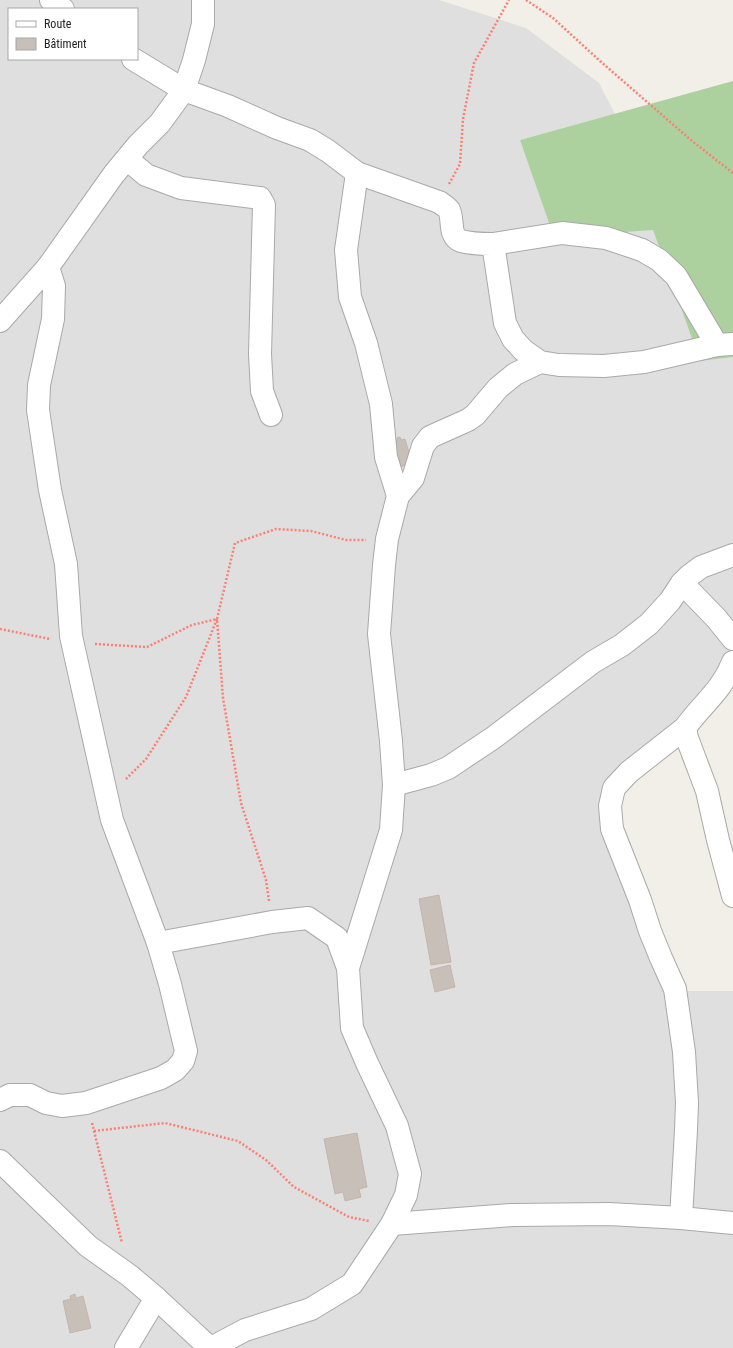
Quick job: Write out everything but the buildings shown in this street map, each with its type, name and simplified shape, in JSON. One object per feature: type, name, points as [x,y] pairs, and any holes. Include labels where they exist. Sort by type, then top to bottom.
[{"type":"street","points":[[51,0],[62,8]]},
{"type":"street","points":[[0,320],[48,267],[114,174],[160,123],[184,90],[194,60],[202,24],[203,0]]},
{"type":"street","points":[[134,60],[184,90],[228,106],[277,128],[310,140],[328,151],[357,173],[439,202],[449,209],[454,236],[459,240],[493,244],[562,233],[606,238],[642,250],[659,260],[676,276],[725,345],[644,362],[604,366],[558,365],[540,362],[523,350],[513,339],[505,324],[493,244]]},
{"type":"street","points":[[127,159],[146,175],[181,188],[260,198],[264,205],[260,354],[262,391],[272,415]]},
{"type":"street","points":[[357,173],[346,250],[350,298],[366,343],[380,397],[386,457],[398,496]]},
{"type":"street","points":[[0,1100],[10,1095],[30,1095],[46,1103],[62,1106],[86,1103],[161,1078],[175,1070],[183,1062],[186,1051],[170,984],[158,943],[112,820],[72,644],[66,564],[50,490],[38,410],[39,385],[53,319],[54,286],[48,267]]},
{"type":"street","points":[[348,968],[391,830],[394,785],[391,741],[379,634],[387,539],[398,496],[413,478],[423,446],[430,437],[468,420],[475,415],[498,388],[515,374],[540,362]]},
{"type":"street","points":[[394,785],[431,775],[448,768],[493,738],[593,662],[622,645],[649,624],[670,601],[682,583],[701,567],[733,554]]},
{"type":"street","points":[[682,583],[716,618],[733,639]]},
{"type":"street","points":[[680,1218],[686,1130],[686,1102],[684,1052],[675,989],[658,951],[612,829],[610,806],[614,788],[630,772],[685,728],[691,719],[719,689],[733,662]]},
{"type":"street","points":[[685,728],[687,738],[707,791],[733,896]]},
{"type":"street","points":[[0,1161],[88,1246],[130,1276],[210,1348],[245,1330],[311,1309],[352,1284],[392,1224],[406,1195],[410,1174],[397,1126],[352,1028],[348,968],[337,938],[308,918],[272,922],[158,943]]},
{"type":"street","points":[[392,1224],[512,1215],[609,1214],[733,1223]]},
{"type":"street","points":[[126,1348],[156,1298]]},
{"type":"path","points":[[439,202],[460,164],[463,119],[474,63],[509,0]]},
{"type":"path","points":[[526,0],[553,18],[692,141],[733,173]]},
{"type":"path","points":[[107,799],[146,758],[186,697],[217,619],[235,543],[276,529],[311,531],[346,540],[387,539]]},
{"type":"path","points":[[0,629],[72,644],[146,647],[192,625],[217,619]]},
{"type":"path","points":[[217,619],[223,698],[241,803],[266,880],[272,922]]},
{"type":"path","points":[[86,1103],[130,1276]]},
{"type":"path","points":[[94,1131],[165,1123],[238,1141],[266,1160],[294,1187],[348,1217],[392,1224]]},
{"type":"shaded area","points":[[0,0],[439,0],[526,28],[599,83],[615,114],[520,140],[653,230],[700,361],[733,357],[733,671],[604,802],[686,991],[733,991],[733,1348],[0,1348]]},
{"type":"green space","points":[[733,81],[733,357],[700,361],[653,230],[554,237],[520,140]]}]
